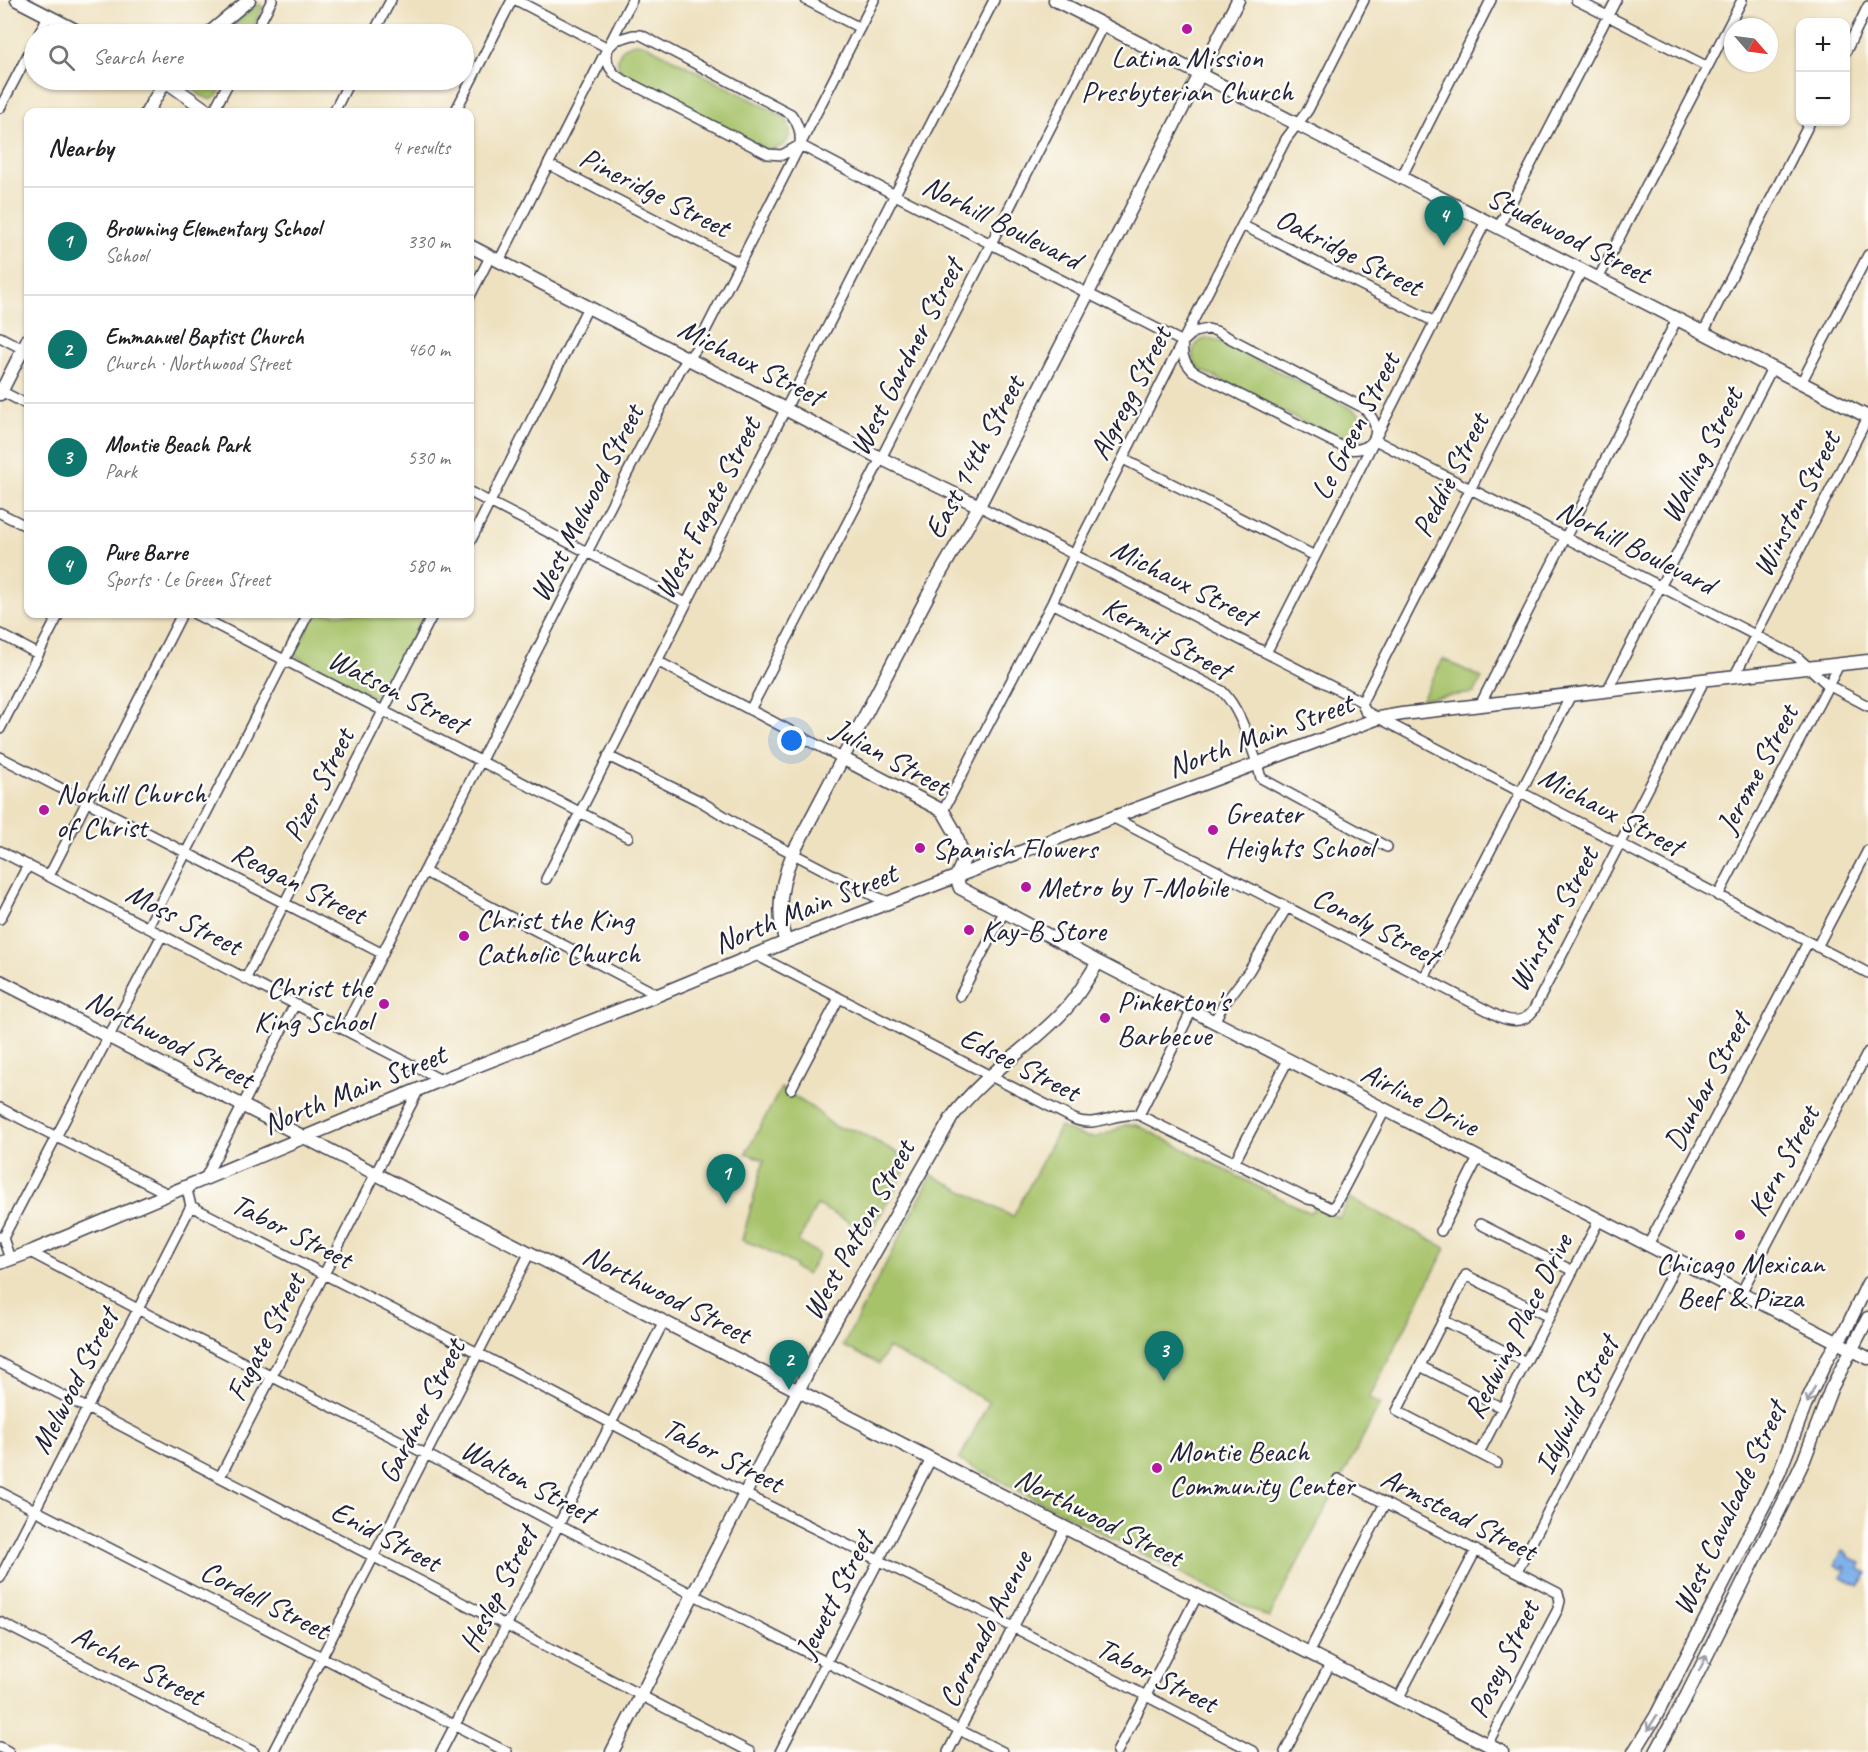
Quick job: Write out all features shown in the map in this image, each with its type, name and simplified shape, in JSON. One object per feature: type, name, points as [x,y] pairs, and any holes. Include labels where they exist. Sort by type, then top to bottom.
[{"type":"main road","points":[[17,0],[64,24]]},
{"type":"main road","points":[[220,24],[249,0]]},
{"type":"main road","name":"Studewood Street","points":[[1055,0],[1074,4],[1103,25],[1868,417]]},
{"type":"main road","name":"East 14th Street","points":[[786,942],[782,931],[780,899],[783,879],[792,853],[934,584],[979,506],[1238,0]]},
{"type":"main road","points":[[149,108],[159,90]]},
{"type":"main road","points":[[179,90],[205,108]]},
{"type":"main road","name":"Michaux Street","points":[[474,248],[881,458],[979,506]]},
{"type":"main road","points":[[1,393],[24,348]]},
{"type":"main road","name":"North Main Street","points":[[5,1261],[441,1080],[786,942],[1379,718],[1704,681],[1839,664],[1866,658]]},
{"type":"main road","name":"Julian Street","points":[[842,758],[943,811],[955,832],[964,859],[956,877]]},
{"type":"main road","name":"Airline Drive","points":[[956,877],[960,888],[1098,962],[1868,1358]]},
{"type":"main road","name":"West Patton Street","points":[[612,1752],[836,1320],[936,1143],[959,1107],[990,1075],[1061,1014],[1078,994],[1098,962]]},
{"type":"main road","name":"Northwood Street","points":[[0,981],[376,1171],[1502,1752]]},
{"type":"main road","name":"West Cavalcade Street","points":[[1634,1752],[1656,1716],[1765,1503],[1807,1401],[1868,1283]]},
{"type":"main road","name":"West Cavalcade Street","points":[[1656,1752],[1749,1574],[1804,1460],[1831,1389],[1868,1318]]},
{"type":"main road","points":[[1749,1574],[1744,1569],[1743,1561],[1759,1528],[1765,1503]]},
{"type":"main road","points":[[1723,1624],[1719,1623],[1719,1615],[1739,1575],[1734,1564]]},
{"type":"main road","points":[[1671,1687],[1687,1695]]},
{"type":"street","points":[[259,24],[272,0]]},
{"type":"street","points":[[379,24],[391,0]]},
{"type":"street","points":[[474,76],[514,0],[608,48]]},
{"type":"street","points":[[474,290],[548,164],[633,0]]},
{"type":"street","points":[[806,0],[860,28]]},
{"type":"street","name":"West Melwood Street","points":[[344,1029],[680,370],[689,359],[740,263],[874,0]]},
{"type":"street","name":"West Fugate Street","points":[[546,879],[994,0]]},
{"type":"street","name":"Algregg Street","points":[[943,811],[1052,603],[1079,544],[1287,136],[1308,110],[1364,0]]},
{"type":"street","points":[[1401,178],[1491,0]]},
{"type":"street","points":[[1576,0],[1707,66]]},
{"type":"street","points":[[1498,228],[1616,0]]},
{"type":"street","points":[[1599,279],[1742,0]]},
{"type":"street","points":[[1850,41],[1868,6]]},
{"type":"street","points":[[44,24],[48,16]]},
{"type":"street","name":"West Gardner Street","points":[[750,710],[1103,25]]},
{"type":"street","points":[[641,35],[790,114],[798,125],[800,145],[788,153],[775,155],[748,144],[618,77],[608,63],[606,57],[608,48],[624,36],[641,35]]},
{"type":"street","points":[[0,108],[24,62]]},
{"type":"street","points":[[213,108],[224,90]]},
{"type":"street","points":[[336,108],[345,90]]},
{"type":"street","points":[[457,108],[467,90]]},
{"type":"street","points":[[1703,333],[1808,126]]},
{"type":"street","name":"Norhill Boulevard","points":[[800,145],[1183,342]]},
{"type":"street","name":"Pineridge Street","points":[[548,164],[740,263]]},
{"type":"street","name":"Le Green Street","points":[[1266,653],[1486,221]]},
{"type":"street","name":"Oakridge Street","points":[[1242,225],[1435,322]]},
{"type":"street","points":[[1801,383],[1868,255]]},
{"type":"street","name":"Peddie Street","points":[[1362,702],[1582,270]]},
{"type":"street","points":[[474,534],[588,307]]},
{"type":"street","points":[[1480,705],[1677,319]]},
{"type":"street","points":[[1216,331],[1362,407],[1374,421],[1375,440],[1359,449],[1341,447],[1193,370],[1182,355],[1183,342],[1194,332],[1216,331]]},
{"type":"street","points":[[0,337],[24,343]]},
{"type":"street","name":"Walling Street","points":[[1607,691],[1772,368]]},
{"type":"street","points":[[1,393],[24,403]]},
{"type":"street","name":"Winston Street","points":[[1734,677],[1868,417]]},
{"type":"street","name":"Norhill Boulevard","points":[[1375,440],[1796,657],[1828,686],[1868,706]]},
{"type":"street","points":[[1123,459],[1315,556]]},
{"type":"street","points":[[474,494],[686,603]]},
{"type":"street","name":"Michaux Street","points":[[979,506],[1362,702],[1365,711],[1868,973]]},
{"type":"street","points":[[0,513],[24,525]]},
{"type":"street","name":"Kermit Street","points":[[1052,603],[1222,691],[1235,709],[1261,778],[1387,847]]},
{"type":"street","points":[[0,729],[57,618]]},
{"type":"street","points":[[49,876],[180,618]]},
{"type":"street","name":"Watson Street","points":[[203,618],[628,837]]},
{"type":"street","points":[[148,927],[306,618]]},
{"type":"street","name":"Pizer Street","points":[[246,978],[431,618]]},
{"type":"street","points":[[0,634],[38,654]]},
{"type":"street","name":"Julian Street","points":[[657,661],[842,758]]},
{"type":"street","name":"Jerome Street","points":[[1718,896],[1839,664]]},
{"type":"street","name":"Winston Street","points":[[1491,1012],[1514,1021],[1522,1020],[1530,1014],[1704,681]]},
{"type":"street","points":[[1424,978],[1571,695]]},
{"type":"street","points":[[608,756],[700,801],[744,828],[889,902]]},
{"type":"street","name":"Reagan Street","points":[[0,757],[383,954]]},
{"type":"street","name":"Conoly Street","points":[[1112,818],[1491,1012]]},
{"type":"street","name":"Moss Street","points":[[0,850],[441,1080]]},
{"type":"street","name":"Dunbar Street","points":[[1648,1245],[1813,944],[1868,850]]},
{"type":"street","points":[[0,919],[28,865]]},
{"type":"street","points":[[425,872],[658,995]]},
{"type":"street","points":[[1214,1022],[1287,907]]},
{"type":"street","points":[[960,996],[1004,912]]},
{"type":"street","points":[[5,1261],[2,1237],[162,935]]},
{"type":"street","name":"Edsee Street","points":[[756,955],[1080,1122],[1086,1124],[1130,1113],[1138,1115]]},
{"type":"street","points":[[791,1089],[839,998]]},
{"type":"street","points":[[205,1178],[295,1004]]},
{"type":"street","points":[[1192,1010],[1138,1115],[1308,1199],[1333,1209],[1385,1110]]},
{"type":"street","name":"Kern Street","points":[[1741,1293],[1868,1052]]},
{"type":"street","points":[[1234,1163],[1288,1060]]},
{"type":"street","name":"Fugate Street","points":[[220,1477],[418,1091]]},
{"type":"street","points":[[0,1108],[168,1194]]},
{"type":"street","points":[[1441,1231],[1478,1158]]},
{"type":"street","name":"Tabor Street","points":[[186,1186],[191,1206],[478,1353],[745,1494],[1013,1627],[1254,1752]]},
{"type":"street","name":"Melwood Street","points":[[0,1578],[191,1206]]},
{"type":"street","name":"Redwing Place Drive","points":[[1479,1453],[1599,1220]]},
{"type":"street","points":[[1480,1224],[1573,1271]]},
{"type":"street","name":"Walton Street","points":[[30,1252],[1003,1752]]},
{"type":"street","name":"Gardner Street","points":[[273,1752],[530,1252]]},
{"type":"street","name":"Idylwild Street","points":[[1517,1570],[1678,1261]]},
{"type":"street","points":[[1497,1462],[1397,1411],[1466,1275],[1549,1317]]},
{"type":"street","points":[[1443,1320],[1526,1362]]},
{"type":"street","name":"Heslep Street","points":[[441,1752],[664,1321]]},
{"type":"street","name":"Enid Street","points":[[0,1364],[750,1752]]},
{"type":"street","points":[[1420,1366],[1502,1408]]},
{"type":"street","name":"Jewett Street","points":[[780,1752],[931,1459]]},
{"type":"street","name":"Armstead Street","points":[[1338,1479],[1558,1593]]},
{"type":"street","name":"Cordell Street","points":[[0,1492],[507,1752]]},
{"type":"street","points":[[1309,1652],[1385,1503]]},
{"type":"street","name":"Coronado Avenue","points":[[948,1752],[1065,1528]]},
{"type":"street","points":[[1398,1699],[1476,1550]]},
{"type":"street","name":"Posey Street","points":[[1487,1744],[1558,1609],[1560,1601],[1558,1593]]},
{"type":"street","points":[[1117,1752],[1197,1596]]},
{"type":"street","name":"Archer Street","points":[[0,1622],[254,1752]]},
{"type":"street","points":[[1285,1752],[1330,1664]]},
{"type":"street","points":[[0,1748],[9,1752]]},
{"type":"green space","points":[[259,4],[263,7],[254,24],[234,24]]},
{"type":"green space","points":[[635,43],[644,44],[783,116],[790,128],[785,144],[766,149],[622,75],[618,65],[619,55],[625,47]]},
{"type":"green space","points":[[195,90],[220,90],[211,100]]},
{"type":"green space","points":[[1207,338],[1217,340],[1356,411],[1364,423],[1363,434],[1354,442],[1340,441],[1201,370],[1194,361],[1193,352],[1197,344]]},
{"type":"green space","points":[[313,618],[422,618],[380,700],[294,655]]},
{"type":"green space","points":[[1443,659],[1482,678],[1474,693],[1422,699]]},
{"type":"green space","points":[[781,1088],[814,1109],[835,1127],[855,1130],[911,1160],[870,1233],[817,1205],[798,1242],[819,1254],[807,1275],[794,1268],[795,1265],[742,1240],[764,1160],[746,1153]]},
{"type":"green space","points":[[1125,1125],[1137,1125],[1310,1213],[1315,1206],[1339,1218],[1350,1198],[1446,1248],[1369,1398],[1380,1404],[1269,1618],[959,1460],[989,1402],[888,1348],[879,1364],[843,1346],[932,1175],[1013,1217],[1060,1127],[1092,1137]]},
{"type":"water","points":[[1842,1551],[1861,1563],[1859,1569],[1868,1573],[1859,1586],[1842,1577],[1846,1567],[1842,1569],[1835,1565]]},
{"type":"place","name":"Latina Mission Presbyterian Church","points":[[1187,29]]},
{"type":"place","name":"Pure Barre","points":[[1444,246]]},
{"type":"place","name":"Norhill Church of Christ","points":[[44,810]]},
{"type":"place","name":"Greater Heights School","points":[[1213,830]]},
{"type":"place","name":"Spanish Flowers","points":[[920,848]]},
{"type":"place","name":"Metro by T-Mobile","points":[[1026,887]]},
{"type":"place","name":"Kay-B Store","points":[[969,930]]},
{"type":"place","name":"Christ the King Catholic Church","points":[[464,936]]},
{"type":"place","name":"Christ the King School","points":[[384,1004]]},
{"type":"place","name":"Pinkerton's Barbecue","points":[[1105,1018]]},
{"type":"place","name":"Browning Elementary School","points":[[726,1204]]},
{"type":"place","name":"Chicago Mexican Beef & Pizza","points":[[1740,1235]]},
{"type":"place","name":"Montie Beach Park","points":[[1164,1381]]},
{"type":"place","name":"Emmanuel Baptist Church","points":[[789,1390]]},
{"type":"place","name":"Montie Beach Community Center","points":[[1157,1468]]}]
